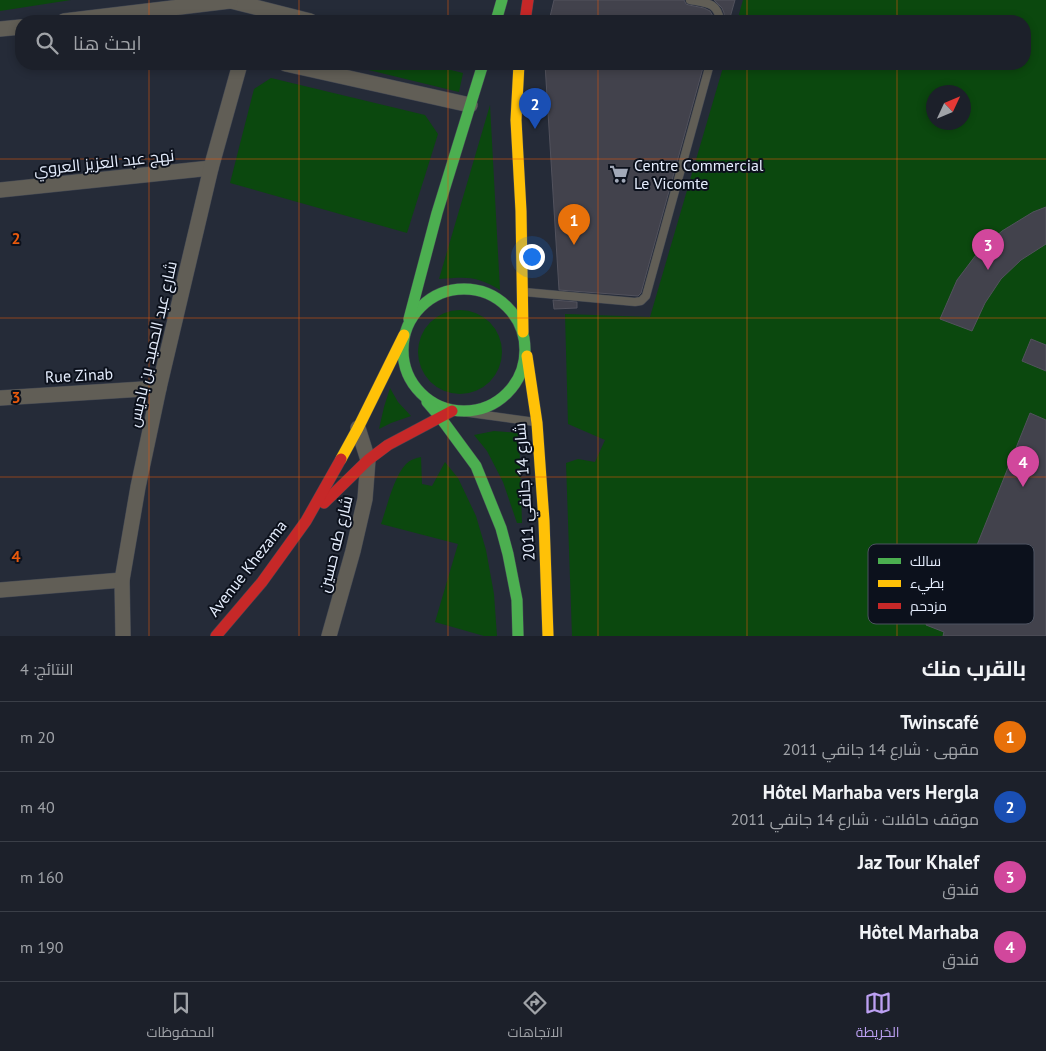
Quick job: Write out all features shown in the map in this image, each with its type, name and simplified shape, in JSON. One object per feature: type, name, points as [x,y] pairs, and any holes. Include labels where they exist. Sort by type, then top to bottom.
[{"type":"main road","points":[[498,15],[502,0]]},
{"type":"main road","points":[[526,15],[528,0]]},
{"type":"main road","points":[[478,70],[470,104],[437,213],[404,335],[402,351],[404,367],[411,382],[421,395],[435,405],[457,411],[483,409],[501,400],[515,385],[523,366],[525,346],[523,334],[521,211],[516,120],[519,70]]},
{"type":"main road","points":[[408,323],[421,306],[438,294],[458,289],[480,291],[499,300],[514,315],[523,334]]},
{"type":"main road","name":"Avenue Khezama","points":[[216,636],[262,582],[306,521],[358,428],[404,335]]},
{"type":"main road","name":"شارع 14 جانفي 2011","points":[[525,346],[537,423],[544,521],[548,636]]},
{"type":"main road","name":"شارع 14 جانفي 2011","points":[[421,395],[440,417],[476,466],[501,528],[517,600],[518,636]]},
{"type":"main road","name":"Avenue Khezama","points":[[306,521],[368,460],[388,445],[440,417],[457,411]]},
{"type":"street","points":[[111,15],[228,0],[254,9],[282,15]]},
{"type":"street","points":[[0,29],[15,27]]},
{"type":"street","name":"شارع عبد الحميد بن باديس","points":[[123,636],[122,580],[138,487],[159,388],[211,168],[238,70]]},
{"type":"street","points":[[314,70],[470,104]]},
{"type":"street","name":"نهج عبد العزيز العروي","points":[[0,190],[211,168]]},
{"type":"street","name":"Rue Zinab","points":[[0,398],[159,388]]},
{"type":"street","points":[[358,428],[368,460]]},
{"type":"street","name":"شارع طه حسين","points":[[329,636],[354,551],[362,514],[368,460]]},
{"type":"street","points":[[0,590],[122,580]]},
{"type":"lane","points":[[690,0],[712,5],[719,15]]},
{"type":"lane","points":[[523,292],[635,302],[641,301],[646,296],[708,70]]},
{"type":"lane","points":[[457,411],[537,423]]},
{"type":"green space","points":[[0,0],[71,0],[0,11]]},
{"type":"green space","points":[[743,0],[1046,0],[1046,636],[572,636],[566,463],[578,459],[595,462],[605,440],[568,424],[565,314],[650,317],[722,70],[1031,70],[1031,15],[739,15]]},
{"type":"green space","points":[[369,70],[451,70],[463,73],[459,92]]},
{"type":"green space","points":[[271,78],[425,115],[438,134],[407,233],[230,183],[254,89]]},
{"type":"green space","points":[[490,105],[500,290],[477,279],[439,279]]},
{"type":"green space","points":[[460,310],[483,317],[495,329],[502,352],[495,375],[483,387],[460,394],[437,387],[425,375],[418,352],[425,329],[437,317]]},
{"type":"green space","points":[[390,388],[398,402],[411,416],[379,429],[384,407]]},
{"type":"green space","points":[[494,431],[519,433],[522,523],[517,523],[503,482],[487,451],[474,435]]},
{"type":"green space","points":[[421,457],[422,484],[432,486],[445,462],[458,478],[476,516],[486,550],[494,594],[497,636],[484,636],[435,622],[458,544],[381,524],[394,484],[402,469],[409,461]]},
{"type":"building","points":[[554,0],[684,0],[686,4],[704,8],[710,11],[712,15],[550,15]]},
{"type":"building","points":[[714,0],[735,0],[731,15],[724,15],[722,8]]},
{"type":"building","name":"Centre Commercial Le Vicomte","points":[[545,70],[702,70],[641,293],[638,296],[559,290]]},
{"type":"building","points":[[1046,207],[1046,244],[1021,260],[1001,279],[985,303],[972,331],[940,319],[957,280],[979,251],[1002,231],[1033,212]]},
{"type":"building","points":[[553,300],[577,302],[577,308],[554,309]]},
{"type":"building","points":[[1031,339],[1046,345],[1046,371],[1022,361]]},
{"type":"building","points":[[1030,413],[1046,420],[1046,636],[943,636],[944,632],[926,625],[1034,624],[1034,544],[977,544]]},
{"type":"traffic: fast","points":[[498,15],[502,0]]},
{"type":"traffic: fast","points":[[409,319],[437,213],[481,70]]},
{"type":"traffic: fast","points":[[464,289],[476,290],[487,294],[498,299],[507,307],[515,316],[520,327],[524,338],[525,350],[524,362],[520,373],[515,384],[507,393],[498,401],[487,406],[476,410],[464,411],[452,410],[441,406],[430,401],[421,393],[413,384],[408,373],[404,362],[403,350],[404,338],[408,327],[413,316],[421,307],[430,299],[441,294],[452,290],[464,289]]},
{"type":"traffic: fast","points":[[427,402],[476,466],[501,528],[517,600],[518,636]]},
{"type":"traffic: slow","points":[[519,70],[516,120],[521,211],[523,332]]},
{"type":"traffic: slow","points":[[341,459],[404,335]]},
{"type":"traffic: slow","points":[[527,356],[537,423],[544,521],[548,636]]},
{"type":"traffic: jam","points":[[526,15],[528,0]]},
{"type":"traffic: jam","points":[[324,503],[368,460],[388,445],[452,411]]},
{"type":"traffic: jam","points":[[216,636],[262,582],[306,521],[341,459]]},
{"type":"place","name":"Hôtel Marhaba vers Hergla","points":[[535,129]]},
{"type":"place","name":"Centre Commercial Le Vicomte","points":[[619,174]]},
{"type":"place","name":"Twinscafé","points":[[574,245]]},
{"type":"place","name":"Jaz Tour Khalef","points":[[988,270]]},
{"type":"place","name":"Hôtel Marhaba","points":[[1023,487]]}]
